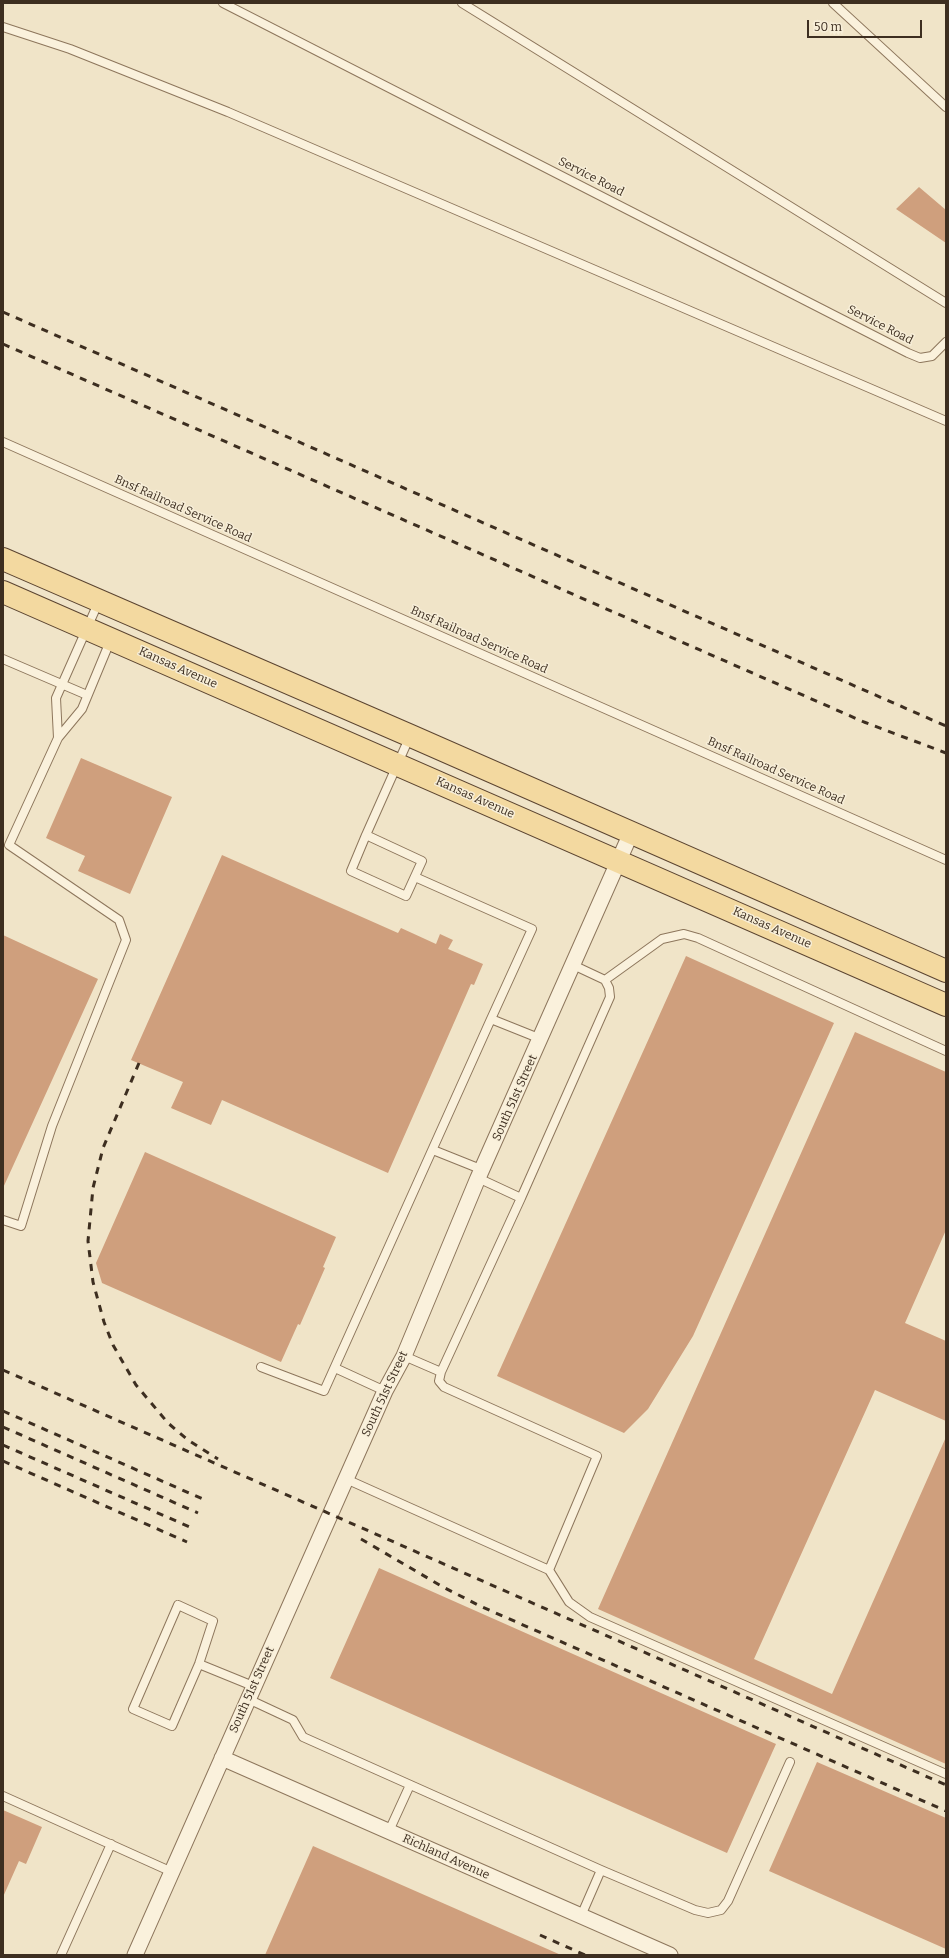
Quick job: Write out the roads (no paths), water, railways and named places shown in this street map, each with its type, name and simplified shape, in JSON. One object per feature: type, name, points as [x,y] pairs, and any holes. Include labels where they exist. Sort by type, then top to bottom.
[{"type":"main road","points":[[3,559],[946,971]]},
{"type":"main road","name":"Kansas Avenue","points":[[3,592],[946,1005]]},
{"type":"street","name":"South 51st Street","points":[[135,1955],[385,1391],[404,1356],[481,1174],[631,833]]},
{"type":"street","name":"Richland Avenue","points":[[222,1758],[670,1955]]},
{"type":"lane","name":"Service Road","points":[[222,3],[908,353],[920,358],[932,356],[946,342]]},
{"type":"lane","points":[[462,3],[946,303]]},
{"type":"lane","points":[[833,3],[946,107]]},
{"type":"lane","points":[[3,27],[70,49],[228,112],[946,421]]},
{"type":"lane","name":"Bnsf Railroad Service Road","points":[[3,442],[946,860]]},
{"type":"lane","points":[[58,738],[56,698],[99,601]]},
{"type":"lane","points":[[3,1220],[21,1226],[52,1126],[126,940],[119,920],[6,844],[58,738],[82,709],[111,639]]},
{"type":"lane","points":[[3,659],[87,695]]},
{"type":"lane","points":[[366,835],[422,861],[406,896],[351,871],[366,835],[411,736]]},
{"type":"lane","points":[[261,1367],[324,1391],[532,928],[415,877]]},
{"type":"lane","points":[[605,980],[662,939],[684,934],[698,938],[946,1051]]},
{"type":"lane","points":[[549,1570],[597,1456],[444,1387],[439,1382],[441,1372],[521,1198],[610,997],[609,988],[605,980],[573,965]]},
{"type":"lane","points":[[491,1019],[541,1039]]},
{"type":"lane","points":[[432,1150],[481,1174],[521,1198]]},
{"type":"lane","points":[[404,1356],[441,1372]]},
{"type":"lane","points":[[335,1368],[385,1391]]},
{"type":"lane","points":[[346,1479],[549,1570],[569,1602],[590,1617],[946,1774]]},
{"type":"lane","points":[[178,1605],[213,1621],[199,1664],[172,1726],[133,1709],[178,1605]]},
{"type":"lane","points":[[199,1664],[251,1693],[293,1720],[303,1738],[601,1870],[695,1910],[708,1913],[721,1910],[728,1901],[790,1762]]},
{"type":"lane","points":[[389,1831],[410,1785]]},
{"type":"lane","points":[[3,1796],[172,1872]]},
{"type":"lane","points":[[60,1955],[111,1844]]},
{"type":"lane","points":[[581,1916],[601,1870]]},
{"type":"railway","points":[[3,312],[946,726]]},
{"type":"railway","points":[[3,344],[864,722],[946,753]]},
{"type":"railway","points":[[139,1063],[103,1148],[93,1188],[88,1241],[93,1282],[104,1322],[113,1345],[136,1385],[168,1423],[188,1440],[218,1459]]},
{"type":"railway","points":[[3,1370],[946,1785]]},
{"type":"railway","points":[[3,1411],[205,1500]]},
{"type":"railway","points":[[3,1427],[198,1513]]},
{"type":"railway","points":[[3,1445],[192,1528]]},
{"type":"railway","points":[[3,1461],[187,1542]]},
{"type":"railway","points":[[361,1539],[443,1587],[480,1606],[946,1811]]},
{"type":"railway","points":[[540,1935],[585,1955]]}]
